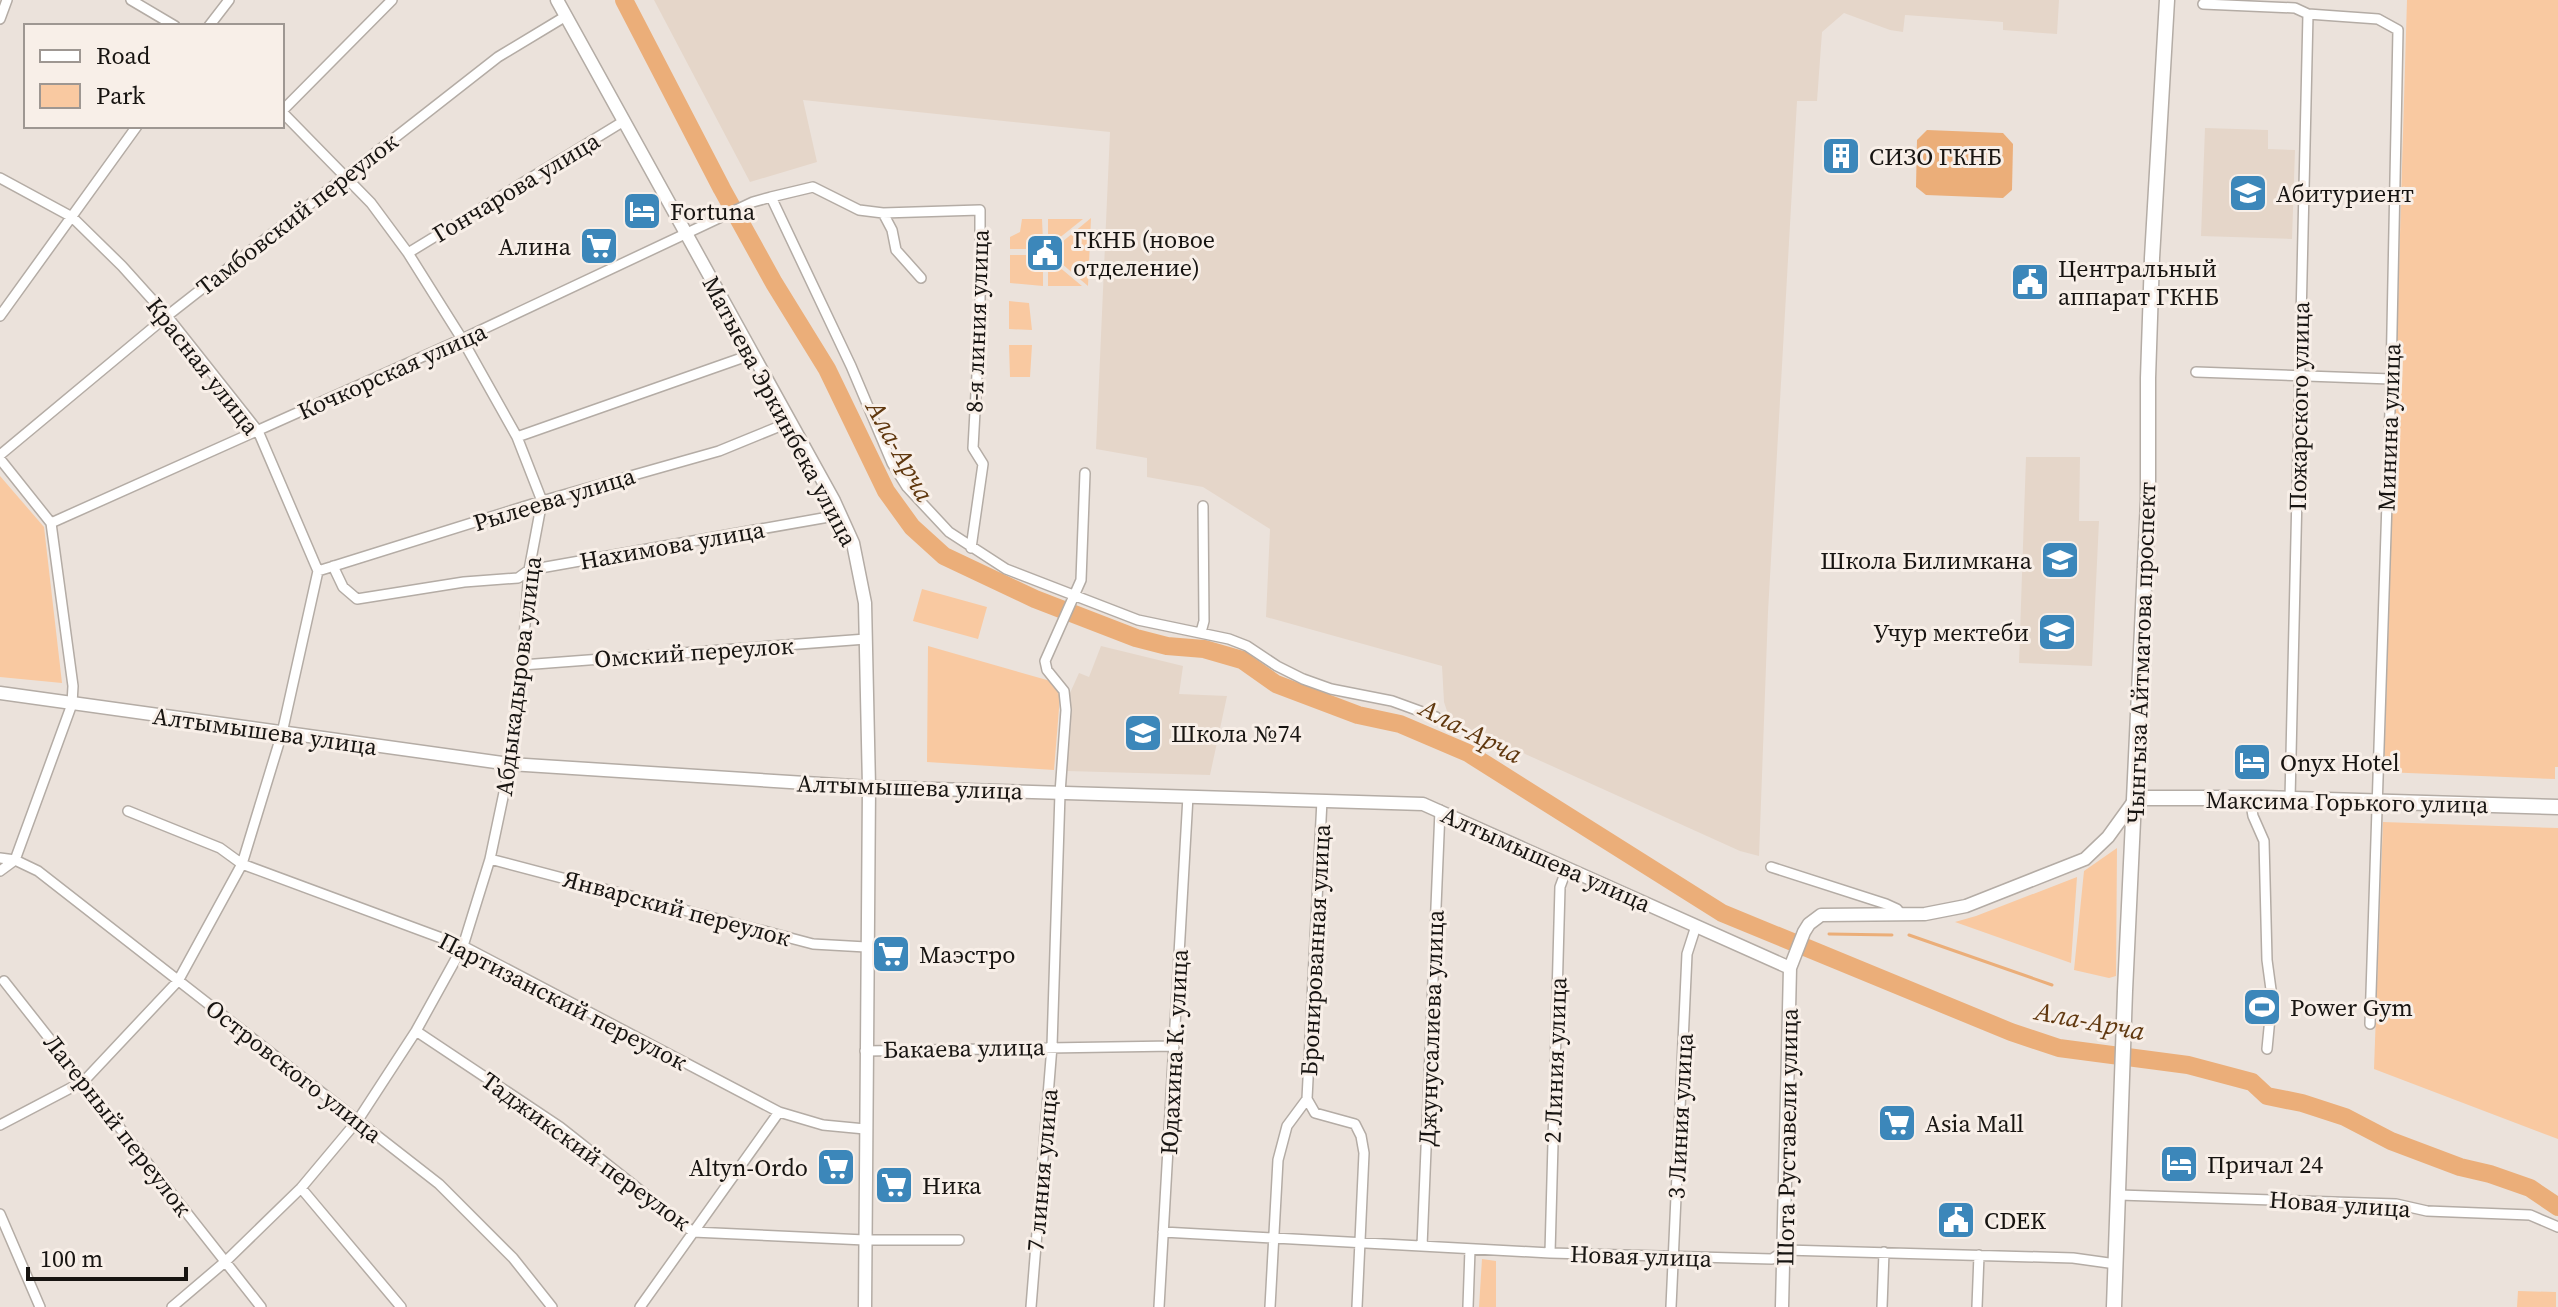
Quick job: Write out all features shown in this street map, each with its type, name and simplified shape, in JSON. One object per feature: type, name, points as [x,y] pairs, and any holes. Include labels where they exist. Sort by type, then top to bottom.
[{"type":"main road","name":"Матыева Эркинбека улица","points":[[557,0],[753,354],[853,543],[862,580],[866,639],[869,787],[865,1051]]},
{"type":"main road","name":"Чынгыза Айтматова проспект","points":[[2114,1307],[2148,501],[2152,258],[2167,0]]},
{"type":"main road","name":"Алтымышева улица","points":[[0,693],[510,764],[869,787],[1407,803],[1440,810],[1696,926],[1791,963]]},
{"type":"main road","name":"Максима Горького улица","points":[[2136,798],[2558,807]]},
{"type":"main road","points":[[1791,963],[1804,932],[1814,918],[1827,913],[1925,914],[1966,906],[2085,859],[2108,837],[2136,798]]},
{"type":"main road","name":"Шота Руставели улица","points":[[1782,1307],[1791,963]]},
{"type":"main road","name":"Бакаева улица","points":[[865,1051],[865,1307]]},
{"type":"street","points":[[0,19],[7,0]]},
{"type":"street","points":[[131,0],[172,24]]},
{"type":"street","points":[[211,24],[229,0]]},
{"type":"street","points":[[284,109],[392,0]]},
{"type":"street","name":"Минина улица","points":[[2203,4],[2295,8],[2308,14],[2378,19],[2398,30],[2391,379],[2370,1024]]},
{"type":"street","name":"Пожарского улица","points":[[2290,799],[2308,14]]},
{"type":"street","name":"Тамбовский переулок","points":[[0,457],[167,316],[498,57],[566,16]]},
{"type":"street","points":[[284,113],[371,203],[408,253],[462,339],[517,437],[542,501]]},
{"type":"street","name":"Гончарова улица","points":[[408,253],[624,121]]},
{"type":"street","points":[[0,316],[136,128]]},
{"type":"street","name":"Красная улица","points":[[0,178],[72,217],[167,316],[258,431],[318,571]]},
{"type":"street","name":"8-я линия улица","points":[[719,218],[753,202],[813,187],[859,210],[883,213],[980,210],[980,319],[973,448],[983,464],[971,548]]},
{"type":"street","points":[[771,197],[851,366],[892,463],[933,518],[971,548],[1006,569],[1138,620],[1201,632],[1247,646],[1277,666],[1318,684],[1392,701],[1436,717]]},
{"type":"street","points":[[883,213],[892,230],[896,250],[921,278]]},
{"type":"street","name":"Кочкорская улица","points":[[51,523],[462,339],[719,218]]},
{"type":"street","points":[[517,437],[753,354]]},
{"type":"street","points":[[2196,372],[2391,379]]},
{"type":"street","name":"Рылеева улица","points":[[318,571],[542,501],[719,451],[790,422]]},
{"type":"street","points":[[0,457],[51,523],[73,686],[72,704],[15,860],[0,871]]},
{"type":"street","points":[[1074,595],[1081,580],[1085,473]]},
{"type":"street","name":"Абдыкадырова улица","points":[[172,1307],[226,1261],[301,1188],[358,1120],[416,1031],[463,946],[490,859],[510,764],[529,570],[542,501]]},
{"type":"street","points":[[1201,632],[1204,621],[1203,506]]},
{"type":"street","name":"Нахимова улица","points":[[333,566],[343,587],[357,599],[464,582],[518,578],[529,570],[840,515]]},
{"type":"street","points":[[0,1125],[84,1081],[178,981],[242,864],[282,733],[318,571]]},
{"type":"street","name":"7 линия улица","points":[[1031,1307],[1052,1046],[1066,698],[1047,670],[1045,661],[1074,595]]},
{"type":"street","name":"Омский переулок","points":[[522,665],[866,639]]},
{"type":"street","name":"Юдахина К. улица","points":[[1159,1307],[1188,796]]},
{"type":"street","points":[[2250,799],[2253,816],[2264,841],[2267,960],[2272,997],[2267,1049]]},
{"type":"street","name":"Бронированная улица","points":[[1322,800],[1307,1099],[1315,1113],[1355,1124],[1361,1136],[1364,1153],[1357,1307]]},
{"type":"street","name":"Джунусалиева улица","points":[[1422,1246],[1440,810]]},
{"type":"street","name":"Партизанский переулок","points":[[128,811],[220,848],[242,864],[463,946],[779,1112],[823,1125],[865,1129]]},
{"type":"street","points":[[0,858],[15,860]]},
{"type":"street","name":"Январский переулок","points":[[490,859],[813,944],[866,947]]},
{"type":"street","name":"Островского улица","points":[[15,860],[38,871],[439,1184],[513,1258],[552,1307]]},
{"type":"street","points":[[1771,867],[1886,904],[1901,914]]},
{"type":"street","name":"2 Линия улица","points":[[1550,1253],[1560,887],[1567,868]]},
{"type":"street","name":"3 Линия улица","points":[[1671,1307],[1687,954],[1696,926]]},
{"type":"street","name":"Лагерный переулок","points":[[4,981],[261,1307]]},
{"type":"street","name":"Таджикский переулок","points":[[416,1031],[560,1127],[693,1232],[865,1240],[959,1240]]},
{"type":"street","name":"Бакаева улица","points":[[865,1051],[1174,1046]]},
{"type":"street","name":"Бронированная улица","points":[[1270,1307],[1278,1160],[1287,1126],[1307,1099]]},
{"type":"street","points":[[640,1307],[779,1112]]},
{"type":"street","points":[[301,1188],[401,1307]]},
{"type":"street","name":"Новая улица","points":[[2119,1195],[2396,1204],[2427,1211],[2530,1215],[2558,1227]]},
{"type":"street","points":[[0,1214],[40,1307]]},
{"type":"street","name":"Новая улица","points":[[1163,1232],[1550,1253],[1772,1259],[1785,1250],[2083,1258],[2116,1264]]},
{"type":"street","points":[[1468,1307],[1470,1249]]},
{"type":"street","points":[[1882,1307],[1884,1252]]},
{"type":"street","points":[[1977,1307],[1979,1255]]},
{"type":"shaded area","points":[[654,0],[2059,0],[2057,34],[2003,30],[2003,22],[1905,15],[1903,32],[1844,13],[1822,32],[1817,101],[1797,101],[1768,612],[1759,856],[1740,851],[1450,720],[1444,702],[1442,666],[1266,617],[1270,529],[1203,487],[1147,477],[1147,458],[1096,449],[1110,132],[803,100],[817,162],[750,182]]},
{"type":"shaded area","name":"Абитуриент","points":[[2205,128],[2268,130],[2268,149],[2295,150],[2292,239],[2201,236]]},
{"type":"shaded area","points":[[1927,130],[2003,133],[2013,144],[2012,190],[2003,198],[1926,195],[1916,187],[1917,140]]},
{"type":"shaded area","name":"Школа Билимкана","points":[[2026,457],[2080,457],[2079,521],[2099,521],[2092,666],[2019,663]]},
{"type":"shaded area","name":"Школа №74","points":[[1101,646],[1183,666],[1179,694],[1227,696],[1210,775],[1067,771],[1070,693],[1079,673],[1089,677]]},
{"type":"green space","points":[[2407,0],[2558,0],[2558,767],[2555,767],[2555,779],[2384,772]]},
{"type":"green space","points":[[1091,218],[1088,286],[1055,258],[1056,247]]},
{"type":"green space","points":[[1022,219],[1042,219],[1043,241],[1035,249],[1010,249],[1010,237],[1020,232]]},
{"type":"green space","points":[[1048,219],[1083,219],[1053,243],[1048,241]]},
{"type":"green space","points":[[1010,255],[1035,255],[1043,263],[1043,286],[1010,283]]},
{"type":"green space","points":[[1052,261],[1082,286],[1048,286],[1048,263]]},
{"type":"green space","points":[[1009,301],[1029,303],[1032,330],[1009,329]]},
{"type":"green space","points":[[1009,345],[1032,345],[1030,377],[1010,377]]},
{"type":"green space","points":[[0,476],[44,527],[62,683],[0,677]]},
{"type":"green space","points":[[922,589],[987,607],[978,639],[913,621]]},
{"type":"green space","points":[[928,646],[1061,684],[1054,770],[927,762]]},
{"type":"green space","points":[[2383,822],[2558,828],[2558,1139],[2374,1069]]},
{"type":"green space","points":[[2117,848],[2116,976],[2109,978],[2074,970],[2084,871]]},
{"type":"green space","points":[[2077,877],[2071,963],[1955,922],[1976,916]]},
{"type":"green space","points":[[1482,1259],[1496,1261],[1496,1307],[1479,1307]]},
{"type":"green space","points":[[2518,1291],[2556,1292],[2556,1307],[2517,1307]]},
{"type":"waterway","name":"Ала-Арча","points":[[624,0],[722,189],[774,283],[827,369],[886,491],[912,527],[944,556],[1035,599],[1136,638],[1167,646],[1204,649],[1242,660],[1276,684],[1358,715],[1400,724],[1468,753],[1722,913],[2011,1032],[2059,1048],[2188,1065],[2252,1082],[2267,1096],[2345,1117],[2391,1141],[2460,1167],[2530,1188],[2558,1207]]},
{"type":"waterway","points":[[1829,934],[1892,935]]},
{"type":"waterway","points":[[1909,935],[2052,985]]},
{"type":"place","name":"СИЗО ГКНБ","points":[[1841,156]]},
{"type":"place","name":"Абитуриент","points":[[2248,193]]},
{"type":"place","name":"Fortuna","points":[[642,211]]},
{"type":"place","name":"Алина","points":[[599,246]]},
{"type":"place","name":"ГКНБ (новое отделение)","points":[[1045,253]]},
{"type":"place","name":"Центральный аппарат ГКНБ","points":[[2030,282]]},
{"type":"place","name":"Школа Билимкана","points":[[2060,560]]},
{"type":"place","name":"Учур мектеби","points":[[2057,632]]},
{"type":"place","name":"Школа №74","points":[[1143,733]]},
{"type":"place","name":"Onyx Hotel","points":[[2252,762]]},
{"type":"place","name":"Маэстро","points":[[891,954]]},
{"type":"place","name":"Power Gym","points":[[2262,1007]]},
{"type":"place","name":"Asia Mall","points":[[1897,1123]]},
{"type":"place","name":"Причал 24","points":[[2179,1164]]},
{"type":"place","name":"Altyn-Ordo","points":[[836,1167]]},
{"type":"place","name":"Ника","points":[[894,1185]]},
{"type":"place","name":"CDEK","points":[[1956,1220]]}]
